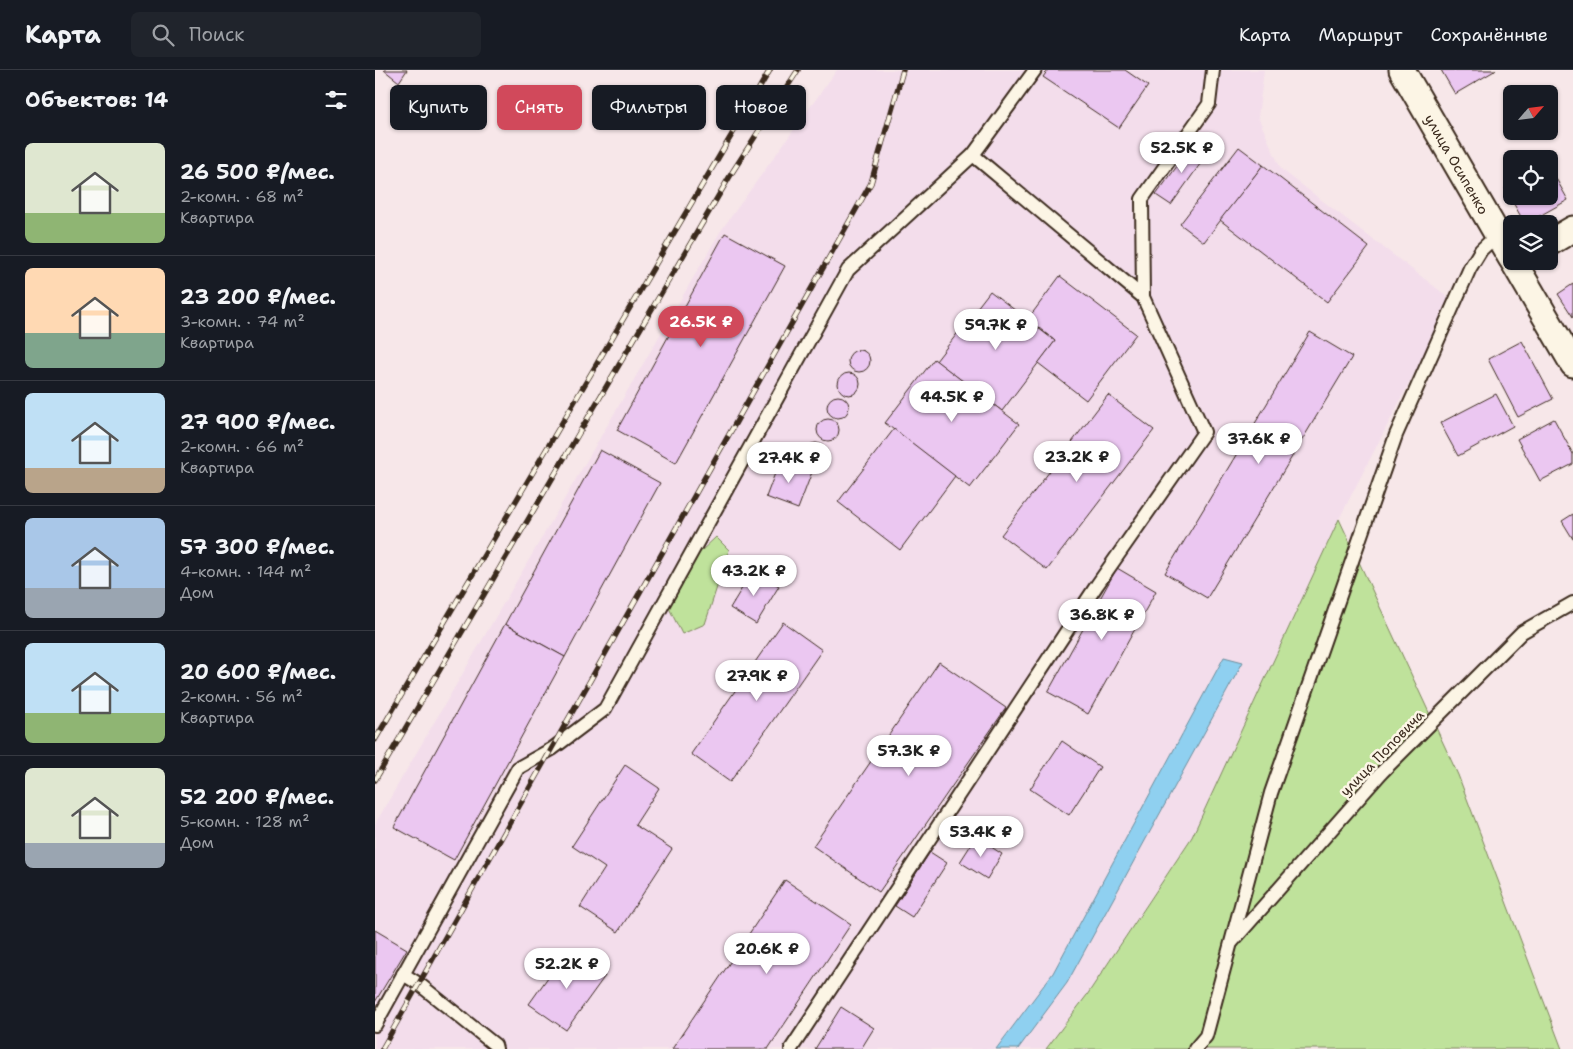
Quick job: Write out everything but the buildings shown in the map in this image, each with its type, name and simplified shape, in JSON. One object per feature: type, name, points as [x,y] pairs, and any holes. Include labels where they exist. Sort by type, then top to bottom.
[{"type":"street","name":"улица Осипенко","points":[[1402,70],[1503,244]]},
{"type":"street","points":[[1558,238],[1573,229]]},
{"type":"street","name":"улица Осипенко","points":[[1519,270],[1573,364]]},
{"type":"lane","points":[[375,1025],[518,768],[552,748],[605,709],[848,270],[973,155],[1035,70]]},
{"type":"lane","points":[[791,1049],[1097,585],[1204,432],[1143,297],[1142,199],[1209,104],[1213,70]]},
{"type":"lane","points":[[973,155],[1143,297]]},
{"type":"lane","points":[[1195,1049],[1206,1036],[1271,793],[1396,435],[1471,268],[1481,250],[1497,235]]},
{"type":"lane","name":"улица Поповича","points":[[1230,944],[1382,772],[1522,632],[1573,603]]},
{"type":"lane","points":[[403,974],[419,984],[495,1045],[496,1049]]},
{"type":"shaded area","points":[[837,70],[1264,70],[1258,117],[1281,169],[1452,300],[1339,519],[1192,837],[1087,995],[1046,1049],[375,1049],[375,824],[720,232],[794,130],[806,130],[806,113]]},
{"type":"green space","points":[[1339,519],[1458,775],[1562,1049],[1046,1049],[1087,995],[1192,837]]},
{"type":"green space","points":[[716,537],[729,550],[705,624],[682,634],[669,608],[700,552]]},
{"type":"water","points":[[1224,657],[1243,662],[1067,983],[1018,1049],[996,1049],[1053,973]]},
{"type":"railway","points":[[375,740],[770,70]]},
{"type":"railway","points":[[375,780],[733,171],[798,70]]},
{"type":"railway","points":[[382,1049],[871,183],[903,70]]}]
